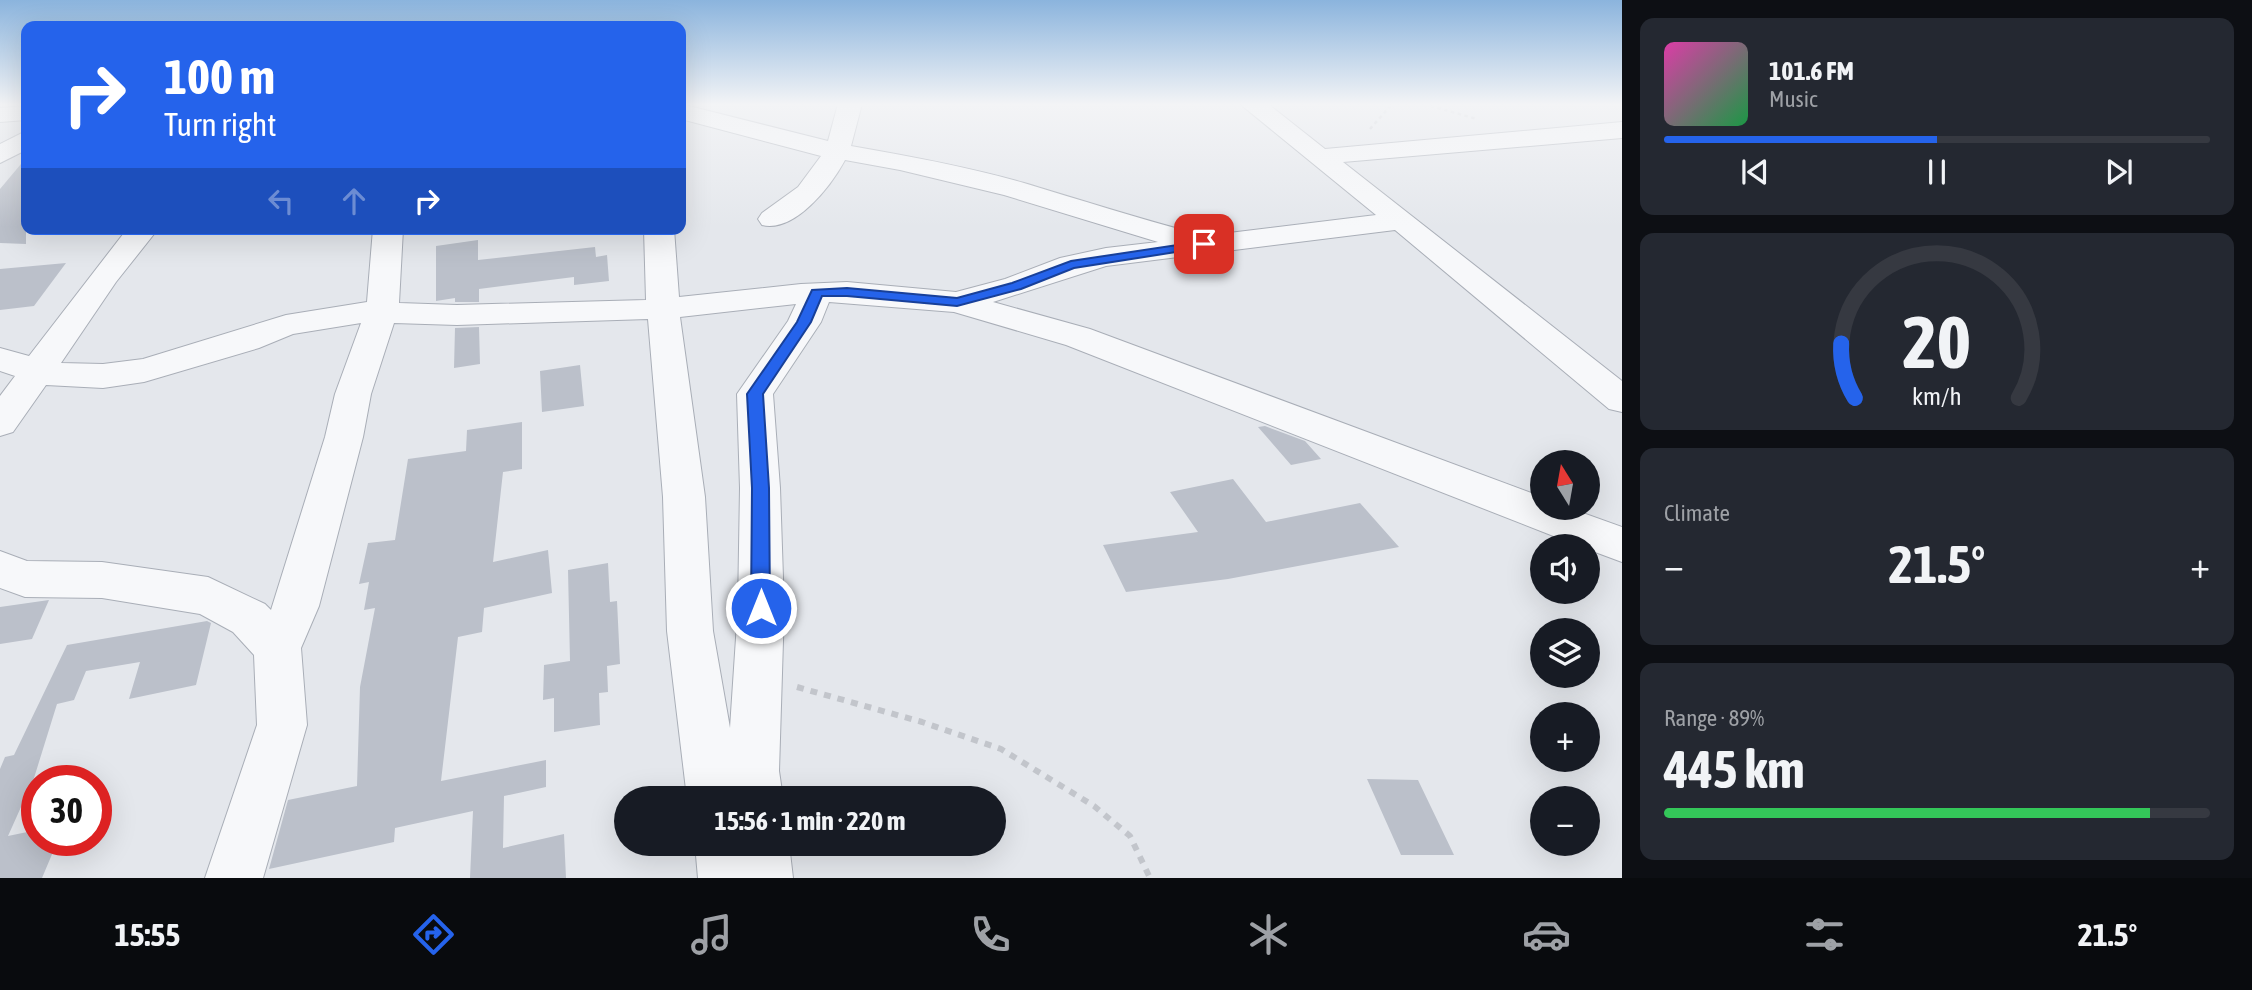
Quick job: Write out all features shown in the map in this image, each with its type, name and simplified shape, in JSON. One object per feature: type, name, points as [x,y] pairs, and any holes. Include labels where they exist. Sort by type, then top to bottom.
[{"type":"street","points":[[0,155],[16,145]]},
{"type":"street","points":[[806,145],[900,162],[1013,190],[1110,220],[1204,244]]},
{"type":"street","points":[[772,219],[807,194],[827,167],[837,145]]},
{"type":"street","points":[[1304,145],[1622,400]]},
{"type":"street","points":[[1319,157],[1442,145]]},
{"type":"street","points":[[957,302],[1016,286],[1071,265],[1204,244],[1401,221]]},
{"type":"street","points":[[0,423],[105,275],[138,235]]},
{"type":"street","points":[[234,878],[282,725],[277,648],[296,606],[344,437],[352,394],[381,312],[385,293],[388,235]]},
{"type":"street","points":[[659,235],[663,309],[684,497],[690,631],[712,786]]},
{"type":"street","points":[[0,359],[36,371],[72,377],[103,376],[144,370],[247,340],[286,325],[381,312],[457,315],[663,309],[847,292],[957,302],[1079,337],[1622,545]]},
{"type":"street","points":[[755,786],[753,771],[761,608],[760,488],[755,394],[804,322],[817,293]]},
{"type":"street","points":[[0,569],[25,579],[102,580],[208,596],[249,618],[277,648]]},
{"type":"street","points":[[724,856],[727,878]]},
{"type":"street","points":[[762,856],[764,878]]},
{"type":"path","points":[[757,677],[833,696],[1000,749],[1094,806],[1130,836],[1150,878]]},
{"type":"building","points":[[21,164],[21,235],[26,235],[26,244],[0,243],[0,189]]},
{"type":"building","points":[[478,240],[478,260],[595,247],[596,257],[607,255],[609,281],[574,285],[574,277],[479,289],[479,302],[455,302],[455,298],[436,301],[436,246]]},
{"type":"building","points":[[66,263],[34,306],[0,310],[0,269]]},
{"type":"building","points":[[479,327],[480,364],[454,368],[455,328]]},
{"type":"building","points":[[580,365],[584,406],[542,412],[540,371]]},
{"type":"building","points":[[522,422],[522,469],[503,472],[493,562],[548,550],[552,593],[484,608],[482,632],[458,637],[441,781],[546,760],[546,787],[504,796],[503,848],[564,834],[566,878],[470,878],[473,811],[395,828],[394,842],[269,869],[288,800],[357,786],[360,687],[375,608],[364,610],[369,582],[359,584],[368,543],[395,540],[408,459],[466,451],[467,430]]},
{"type":"building","points":[[1265,426],[1305,441],[1321,459],[1291,465],[1258,427]]},
{"type":"building","points":[[1233,479],[1266,522],[1360,503],[1399,547],[1228,579],[1126,592],[1103,545],[1198,532],[1170,492]]},
{"type":"building","points":[[608,563],[610,602],[617,601],[620,664],[607,666],[608,692],[599,693],[600,725],[554,732],[554,698],[543,700],[544,665],[570,661],[568,570]]},
{"type":"building","points":[[49,600],[32,639],[0,644],[0,607]]},
{"type":"building","points":[[207,621],[211,623],[196,685],[129,699],[140,662],[86,671],[74,700],[57,704],[38,765],[21,765],[21,807],[8,836],[21,833],[21,856],[51,856],[42,878],[0,878],[0,769],[5,757],[14,755],[67,645]]},
{"type":"building","points":[[1367,779],[1418,780],[1454,855],[1401,855]]},
{"type":"route","points":[[761,608],[760,488],[755,394],[804,322],[817,293],[847,292],[957,302],[1016,286],[1071,265],[1106,257],[1204,244]]}]
